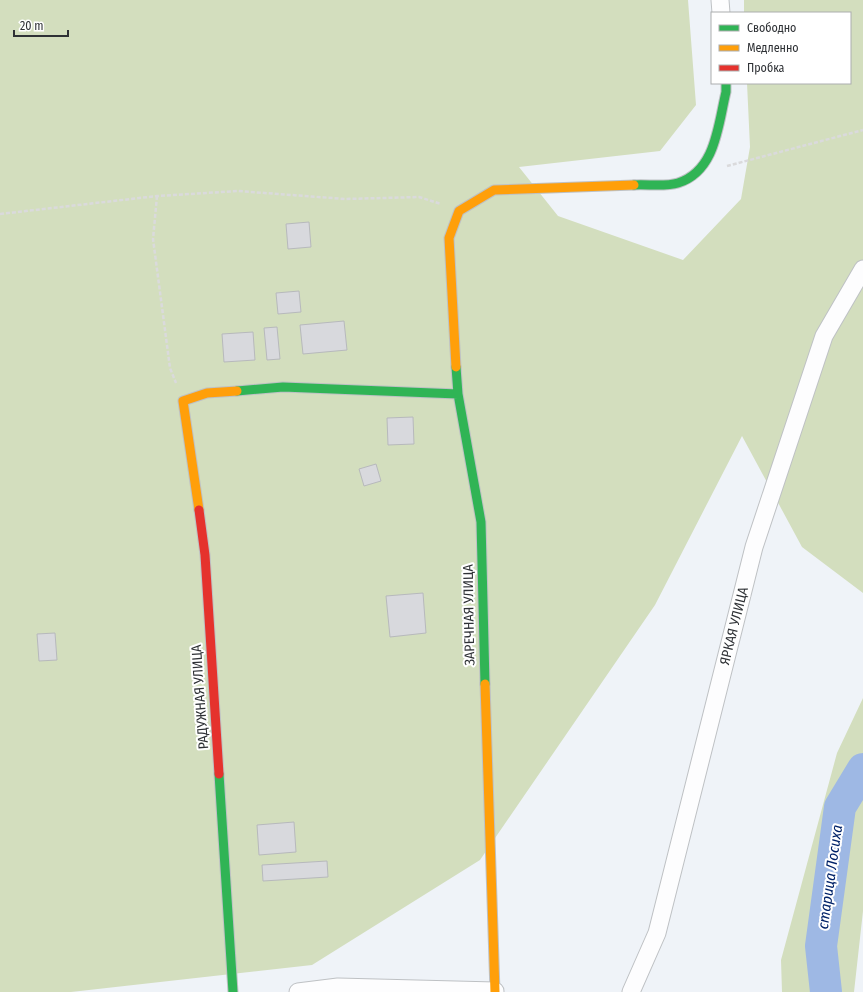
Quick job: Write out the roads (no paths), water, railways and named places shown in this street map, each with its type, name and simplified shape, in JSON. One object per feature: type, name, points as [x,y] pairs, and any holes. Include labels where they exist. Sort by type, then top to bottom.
[{"type":"street","points":[[720,0],[721,12]]},
{"type":"street","name":"ЗАРЕЧНАЯ УЛИЦА","points":[[495,992],[482,606],[481,522],[458,394],[449,238],[459,211],[494,190],[677,183],[698,173],[712,152],[726,92],[726,84]]},
{"type":"street","name":"ЯРКАЯ УЛИЦА","points":[[631,992],[657,934],[754,547],[824,336],[863,269]]},
{"type":"street","name":"РАДУЖНАЯ УЛИЦА","points":[[233,992],[205,555],[183,401],[208,393],[283,387],[458,394]]},
{"type":"street","points":[[298,992],[338,987],[495,992]]},
{"type":"waterway","name":"старица Лосиха","points":[[826,992],[821,946],[840,807],[863,769]]}]
